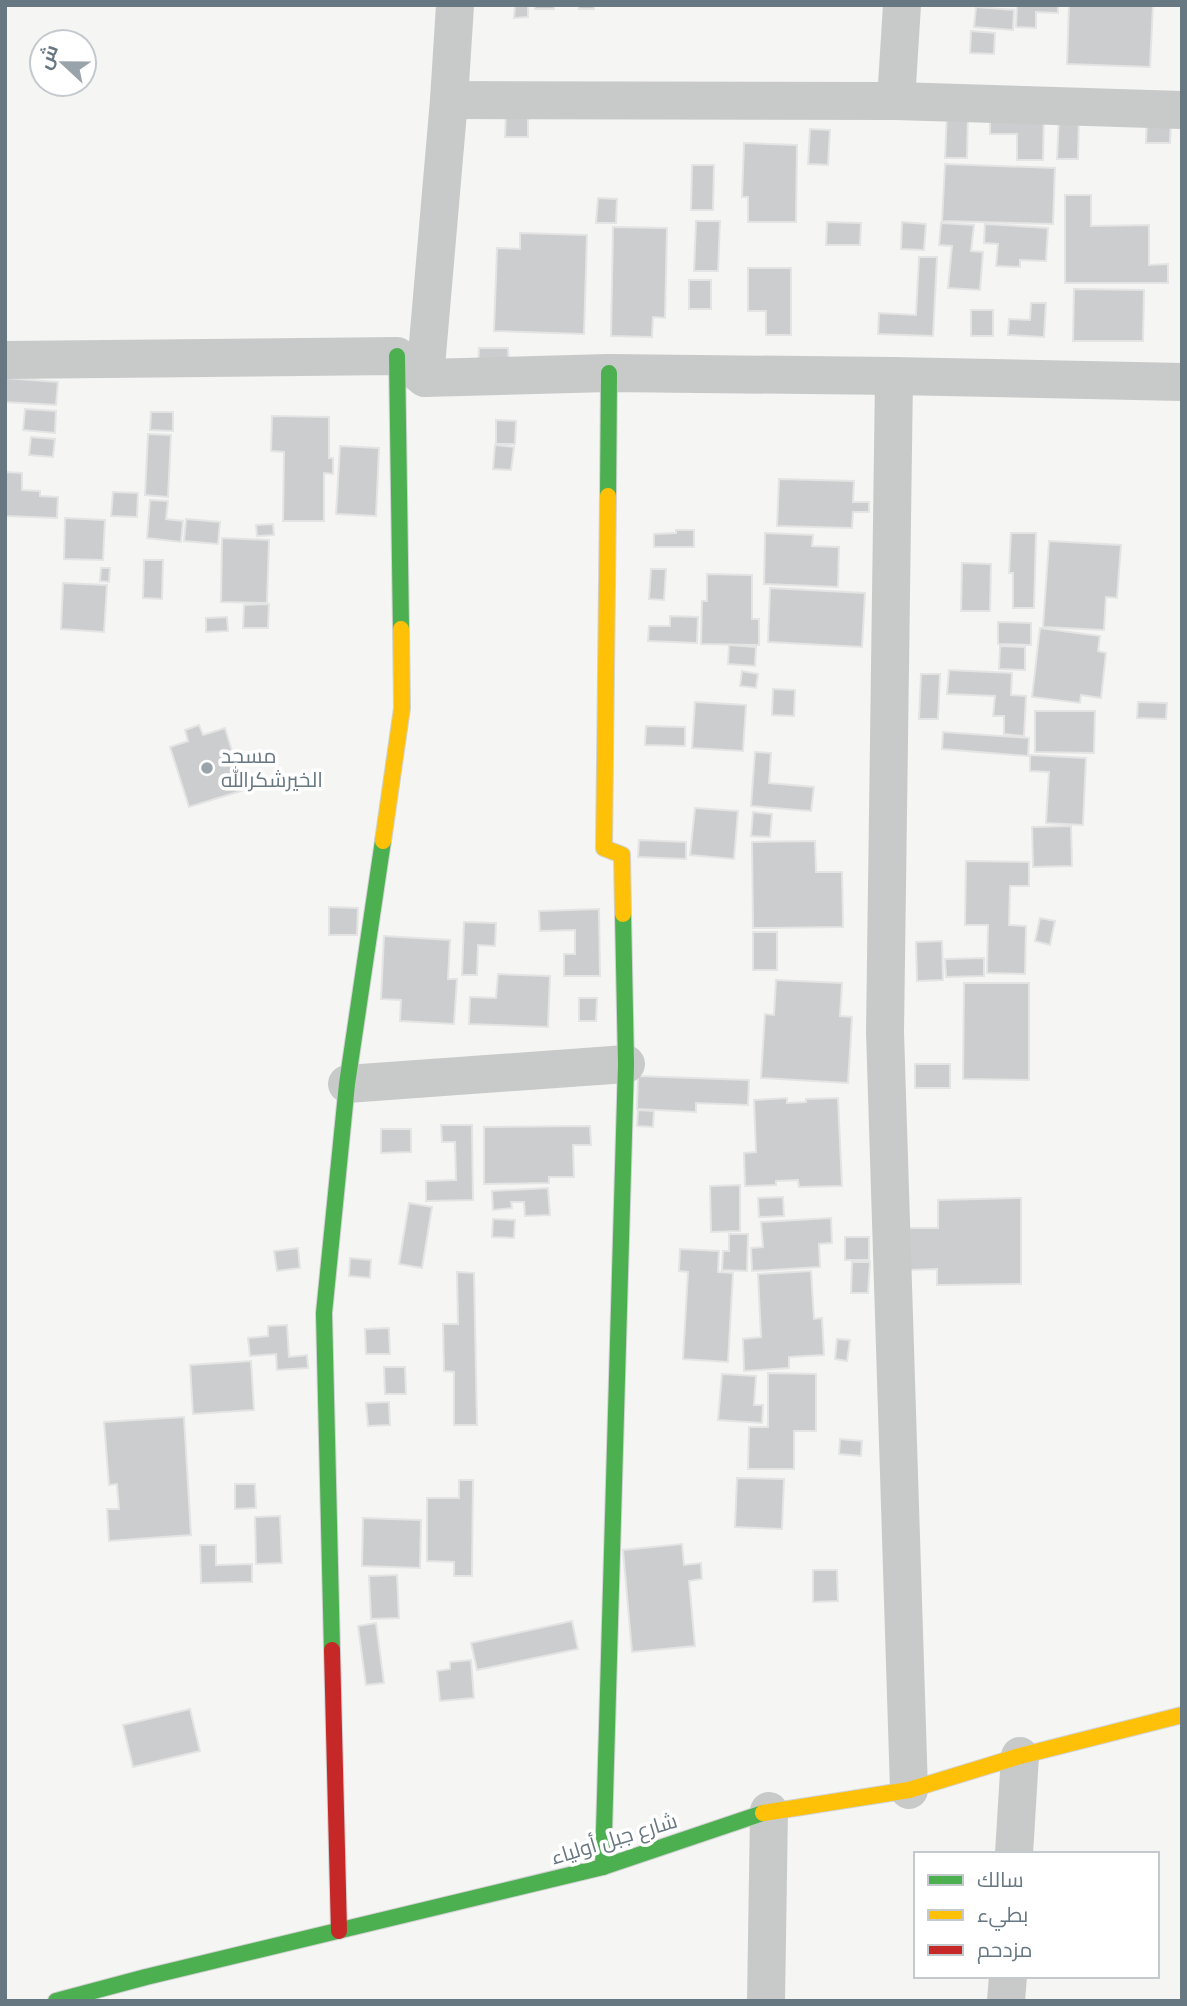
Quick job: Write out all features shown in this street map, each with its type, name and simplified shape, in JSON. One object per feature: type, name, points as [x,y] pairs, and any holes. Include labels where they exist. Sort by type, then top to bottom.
[{"type":"main road","points":[[339,1931],[324,1313],[347,1084],[402,708],[411,367]]},
{"type":"main road","points":[[603,1867],[626,1065],[622,855],[604,848],[609,373]]},
{"type":"main road","name":"شارع جبل أولياء","points":[[56,2001],[603,1867],[769,1811],[909,1790],[1020,1756],[1182,1715]]},
{"type":"street","points":[[411,367],[449,100],[455,5]]},
{"type":"street","points":[[896,101],[902,5]]},
{"type":"street","points":[[449,100],[896,101],[1182,110]]},
{"type":"street","points":[[5,360],[1182,382]]},
{"type":"street","points":[[894,376],[885,1032],[909,1790]]},
{"type":"street","points":[[347,1084],[626,1065]]},
{"type":"street","points":[[1014,1852],[1020,1756]]},
{"type":"street","points":[[766,2001],[769,1811]]},
{"type":"street","points":[[1006,2001],[1008,1978]]},
{"type":"building","points":[[515,5],[528,5],[528,17],[514,18]]},
{"type":"building","points":[[535,5],[554,5],[554,9],[535,9]]},
{"type":"building","points":[[578,5],[594,5],[594,9],[579,9]]},
{"type":"building","points":[[1017,5],[1058,5],[1058,13],[1036,12],[1036,28],[1016,27]]},
{"type":"building","points":[[1069,5],[1153,5],[1150,67],[1067,64]]},
{"type":"building","points":[[976,7],[1014,10],[1013,30],[974,27]]},
{"type":"building","points":[[971,31],[995,33],[994,54],[970,53]]},
{"type":"building","points":[[506,111],[528,112],[528,137],[505,137]]},
{"type":"building","points":[[947,112],[968,113],[967,158],[945,158]]},
{"type":"building","points":[[990,113],[1044,113],[1043,160],[1017,160],[1017,134],[990,134]]},
{"type":"building","points":[[1059,115],[1079,115],[1078,159],[1057,159]]},
{"type":"building","points":[[1147,116],[1171,117],[1170,143],[1146,143]]},
{"type":"building","points":[[810,129],[830,130],[828,165],[808,164]]},
{"type":"building","points":[[744,143],[797,145],[796,222],[748,222],[748,197],[742,197]]},
{"type":"building","points":[[945,164],[1055,168],[1053,224],[942,221]]},
{"type":"building","points":[[692,165],[714,165],[713,210],[691,210]]},
{"type":"building","points":[[1065,195],[1091,195],[1091,226],[1149,225],[1149,265],[1168,264],[1168,283],[1065,283]]},
{"type":"building","points":[[598,198],[617,199],[616,223],[596,223]]},
{"type":"building","points":[[696,221],[720,221],[718,271],[694,271]]},
{"type":"building","points":[[827,222],[861,223],[860,245],[826,245]]},
{"type":"building","points":[[902,222],[926,224],[924,250],[901,249]]},
{"type":"building","points":[[941,223],[974,225],[971,251],[983,252],[980,290],[948,288],[952,246],[939,245]]},
{"type":"building","points":[[985,224],[1048,228],[1046,261],[1020,260],[1020,267],[996,266],[998,244],[984,243]]},
{"type":"building","points":[[613,227],[667,228],[665,318],[653,317],[652,337],[611,336]]},
{"type":"building","points":[[520,233],[587,235],[584,334],[494,331],[497,248],[520,249]]},
{"type":"building","points":[[919,257],[937,257],[933,336],[878,334],[879,313],[916,315]]},
{"type":"building","points":[[748,268],[791,268],[791,335],[766,335],[766,311],[748,311]]},
{"type":"building","points":[[689,280],[711,280],[711,309],[689,309]]},
{"type":"building","points":[[1074,289],[1144,290],[1143,341],[1073,341]]},
{"type":"building","points":[[1031,303],[1046,303],[1044,337],[1008,335],[1009,319],[1030,320]]},
{"type":"building","points":[[971,310],[993,310],[993,336],[971,336]]},
{"type":"building","points":[[479,348],[508,348],[509,368],[478,368]]},
{"type":"building","points":[[5,378],[58,382],[56,405],[5,402]]},
{"type":"building","points":[[25,409],[56,411],[55,433],[23,430]]},
{"type":"building","points":[[151,412],[173,412],[173,431],[150,430]]},
{"type":"building","points":[[272,416],[329,417],[329,458],[333,458],[333,474],[324,473],[324,521],[283,521],[284,452],[271,451]]},
{"type":"building","points":[[496,420],[516,421],[515,444],[496,444]]},
{"type":"building","points":[[148,434],[171,435],[168,497],[145,495]]},
{"type":"building","points":[[31,437],[55,439],[53,457],[29,455]]},
{"type":"building","points":[[495,445],[514,447],[511,470],[493,469]]},
{"type":"building","points":[[340,446],[379,448],[376,516],[336,514]]},
{"type":"building","points":[[5,472],[22,473],[22,490],[40,491],[40,496],[58,497],[57,518],[5,516]]},
{"type":"building","points":[[779,479],[854,481],[853,502],[869,502],[869,512],[853,512],[852,528],[777,526]]},
{"type":"building","points":[[113,492],[138,493],[137,517],[111,516]]},
{"type":"building","points":[[150,500],[168,501],[166,519],[183,521],[181,542],[147,538]]},
{"type":"building","points":[[65,518],[105,520],[103,560],[64,559]]},
{"type":"building","points":[[186,519],[220,522],[218,544],[184,541]]},
{"type":"building","points":[[273,524],[274,535],[257,536],[256,525]]},
{"type":"building","points":[[676,530],[694,530],[694,547],[654,547],[654,534],[676,533]]},
{"type":"building","points":[[765,533],[813,535],[812,546],[839,547],[838,587],[764,584]]},
{"type":"building","points":[[1011,533],[1036,533],[1034,608],[1013,608],[1013,573],[1009,573]]},
{"type":"building","points":[[222,538],[269,540],[267,603],[221,602]]},
{"type":"building","points":[[1049,541],[1121,545],[1117,598],[1106,597],[1104,630],[1043,627]]},
{"type":"building","points":[[144,560],[163,560],[162,599],[143,598]]},
{"type":"building","points":[[962,563],[991,564],[990,611],[961,611]]},
{"type":"building","points":[[101,568],[110,568],[109,582],[100,581]]},
{"type":"building","points":[[651,569],[666,569],[664,600],[649,599]]},
{"type":"building","points":[[707,574],[752,575],[752,619],[759,619],[759,645],[701,644],[702,601],[707,601]]},
{"type":"building","points":[[63,583],[107,585],[104,632],[61,629]]},
{"type":"building","points":[[770,588],[865,593],[862,647],[768,642]]},
{"type":"building","points":[[269,604],[268,628],[243,628],[244,605]]},
{"type":"building","points":[[670,616],[698,617],[697,643],[648,641],[649,626],[670,626]]},
{"type":"building","points":[[227,617],[228,631],[206,632],[206,618]]},
{"type":"building","points":[[998,622],[1031,623],[1031,645],[998,644]]},
{"type":"building","points":[[1040,628],[1100,636],[1098,651],[1106,653],[1101,698],[1081,695],[1080,703],[1032,697]]},
{"type":"building","points":[[729,645],[756,647],[755,666],[728,664]]},
{"type":"building","points":[[1000,646],[1025,647],[1025,670],[999,669]]},
{"type":"building","points":[[949,670],[1012,673],[1011,695],[1026,696],[1024,736],[1004,734],[1004,716],[993,716],[995,696],[947,694]]},
{"type":"building","points":[[742,671],[758,674],[756,688],[740,686]]},
{"type":"building","points":[[921,674],[940,674],[938,719],[919,719]]},
{"type":"building","points":[[773,689],[795,690],[794,716],[772,715]]},
{"type":"building","points":[[695,702],[746,705],[743,751],[692,748]]},
{"type":"building","points":[[1138,702],[1167,703],[1166,719],[1137,718]]},
{"type":"building","points":[[1035,711],[1095,711],[1094,753],[1035,752]]},
{"type":"building","name":"مسجد الخيرشكرالله","points":[[199,725],[203,735],[225,728],[244,790],[189,807],[170,747],[188,741],[185,730]]},
{"type":"building","points":[[646,726],[685,727],[685,746],[645,745]]},
{"type":"building","points":[[943,732],[1029,738],[1028,756],[942,749]]},
{"type":"building","points":[[755,752],[771,753],[769,783],[814,787],[811,811],[751,806]]},
{"type":"building","points":[[1030,755],[1086,758],[1083,825],[1046,823],[1049,772],[1030,771]]},
{"type":"building","points":[[695,808],[738,811],[734,859],[690,855]]},
{"type":"building","points":[[753,812],[772,814],[770,837],[751,836]]},
{"type":"building","points":[[1071,826],[1072,866],[1033,867],[1032,827]]},
{"type":"building","points":[[639,840],[686,842],[686,859],[638,857]]},
{"type":"building","points":[[815,841],[816,872],[842,872],[843,927],[753,928],[752,842]]},
{"type":"building","points":[[966,861],[1029,862],[1029,886],[1010,886],[1009,925],[1026,926],[1025,974],[987,973],[988,925],[965,925]]},
{"type":"building","points":[[329,907],[358,908],[357,935],[329,935]]},
{"type":"building","points":[[599,909],[600,976],[564,976],[564,954],[575,954],[575,930],[540,931],[539,911]]},
{"type":"building","points":[[1040,918],[1055,921],[1050,945],[1035,941]]},
{"type":"building","points":[[464,922],[496,923],[495,946],[478,945],[477,975],[462,975]]},
{"type":"building","points":[[753,932],[777,932],[777,970],[753,970]]},
{"type":"building","points":[[384,936],[450,940],[448,979],[457,979],[454,1024],[400,1021],[401,1000],[381,999]]},
{"type":"building","points":[[942,941],[943,980],[917,981],[916,942]]},
{"type":"building","points":[[984,958],[984,976],[946,977],[945,959]]},
{"type":"building","points":[[498,974],[550,976],[548,1027],[469,1024],[470,997],[496,998]]},
{"type":"building","points":[[776,980],[842,983],[840,1016],[852,1017],[848,1083],[761,1078],[765,1014],[774,1015]]},
{"type":"building","points":[[964,983],[1029,983],[1029,1080],[963,1079]]},
{"type":"building","points":[[579,998],[597,998],[596,1021],[579,1021]]},
{"type":"building","points":[[915,1064],[950,1064],[950,1088],[915,1088]]},
{"type":"building","points":[[638,1076],[749,1080],[748,1105],[696,1103],[696,1112],[637,1109]]},
{"type":"building","points":[[787,1098],[787,1103],[806,1102],[806,1099],[838,1098],[842,1186],[799,1187],[798,1180],[776,1181],[776,1185],[745,1186],[744,1153],[756,1152],[754,1100]]},
{"type":"building","points":[[638,1110],[654,1111],[653,1127],[637,1126]]},
{"type":"building","points":[[441,1125],[472,1125],[473,1200],[426,1201],[426,1181],[456,1180],[455,1142],[442,1142]]},
{"type":"building","points":[[590,1126],[591,1145],[573,1145],[574,1177],[549,1177],[549,1183],[484,1184],[484,1127]]},
{"type":"building","points":[[381,1129],[411,1129],[411,1152],[381,1153]]},
{"type":"building","points":[[740,1185],[740,1231],[711,1232],[710,1186]]},
{"type":"building","points":[[548,1188],[550,1215],[525,1216],[524,1202],[511,1202],[512,1208],[493,1210],[492,1191]]},
{"type":"building","points":[[783,1197],[784,1216],[759,1217],[758,1198]]},
{"type":"building","points":[[1021,1198],[1021,1284],[937,1285],[937,1269],[909,1270],[908,1228],[938,1228],[938,1200]]},
{"type":"building","points":[[409,1203],[432,1207],[422,1268],[399,1264]]},
{"type":"building","points":[[831,1218],[832,1243],[819,1244],[820,1267],[752,1271],[751,1248],[763,1247],[761,1222]]},
{"type":"building","points":[[493,1219],[515,1220],[514,1238],[492,1237]]},
{"type":"building","points":[[729,1234],[748,1234],[747,1271],[722,1270],[723,1251],[729,1251]]},
{"type":"building","points":[[845,1237],[869,1237],[869,1260],[845,1260]]},
{"type":"building","points":[[298,1248],[300,1268],[277,1271],[274,1251]]},
{"type":"building","points":[[680,1249],[719,1251],[718,1272],[733,1273],[728,1362],[683,1359],[688,1272],[679,1271]]},
{"type":"building","points":[[350,1258],[371,1260],[370,1278],[349,1276]]},
{"type":"building","points":[[852,1262],[870,1262],[868,1293],[851,1293]]},
{"type":"building","points":[[811,1271],[814,1319],[822,1318],[824,1355],[789,1357],[789,1368],[744,1371],[743,1339],[761,1337],[758,1274]]},
{"type":"building","points":[[457,1272],[474,1273],[477,1425],[454,1425],[454,1372],[444,1371],[443,1324],[458,1324]]},
{"type":"building","points":[[287,1325],[289,1357],[307,1355],[308,1368],[277,1370],[276,1354],[250,1356],[248,1338],[268,1336],[268,1326]]},
{"type":"building","points":[[389,1328],[390,1354],[366,1354],[365,1329]]},
{"type":"building","points":[[837,1339],[850,1340],[847,1361],[835,1359]]},
{"type":"building","points":[[251,1361],[254,1410],[193,1414],[190,1365]]},
{"type":"building","points":[[384,1367],[405,1367],[406,1394],[385,1394]]},
{"type":"building","points":[[768,1373],[816,1374],[816,1431],[794,1431],[794,1469],[748,1469],[749,1427],[768,1427]]},
{"type":"building","points":[[722,1374],[756,1376],[754,1405],[763,1405],[762,1423],[718,1420]]},
{"type":"building","points":[[389,1402],[390,1425],[368,1426],[366,1403]]},
{"type":"building","points":[[184,1417],[191,1535],[109,1541],[107,1509],[119,1509],[117,1484],[109,1485],[104,1422]]},
{"type":"building","points":[[840,1439],[862,1441],[861,1456],[839,1454]]},
{"type":"building","points":[[737,1478],[784,1479],[782,1529],[735,1527]]},
{"type":"building","points":[[459,1480],[473,1480],[472,1576],[454,1576],[454,1562],[427,1561],[427,1498],[459,1498]]},
{"type":"building","points":[[235,1484],[255,1484],[256,1508],[235,1509]]},
{"type":"building","points":[[280,1516],[282,1563],[256,1564],[255,1517]]},
{"type":"building","points":[[363,1518],[421,1520],[420,1568],[362,1566]]},
{"type":"building","points":[[682,1544],[684,1565],[701,1563],[702,1579],[689,1581],[695,1646],[632,1652],[623,1550]]},
{"type":"building","points":[[200,1545],[216,1545],[216,1565],[252,1564],[252,1582],[201,1583]]},
{"type":"building","points":[[813,1570],[837,1570],[838,1601],[813,1602]]},
{"type":"building","points":[[397,1575],[399,1618],[371,1619],[369,1576]]},
{"type":"building","points":[[572,1621],[578,1649],[477,1670],[471,1643]]},
{"type":"building","points":[[376,1623],[384,1683],[366,1685],[358,1626]]},
{"type":"building","points":[[471,1660],[474,1698],[440,1701],[437,1671],[450,1669],[450,1662]]},
{"type":"building","points":[[190,1709],[200,1751],[133,1767],[123,1725]]},
{"type":"traffic: fast","points":[[397,356],[401,629]]},
{"type":"traffic: fast","points":[[608,496],[609,373]]},
{"type":"traffic: fast","points":[[332,1650],[324,1313],[347,1084],[383,841]]},
{"type":"traffic: fast","points":[[603,1867],[626,1064],[623,914]]},
{"type":"traffic: fast","points":[[56,2001],[603,1867],[763,1813]]},
{"type":"traffic: slow","points":[[608,496],[604,848],[622,855],[623,914]]},
{"type":"traffic: slow","points":[[383,841],[402,708],[401,629]]},
{"type":"traffic: slow","points":[[763,1813],[909,1790],[1020,1756],[1182,1715]]},
{"type":"traffic: jam","points":[[332,1650],[339,1931]]},
{"type":"place","name":"مسجد الخيرشكرالله","points":[[207,768]]}]
